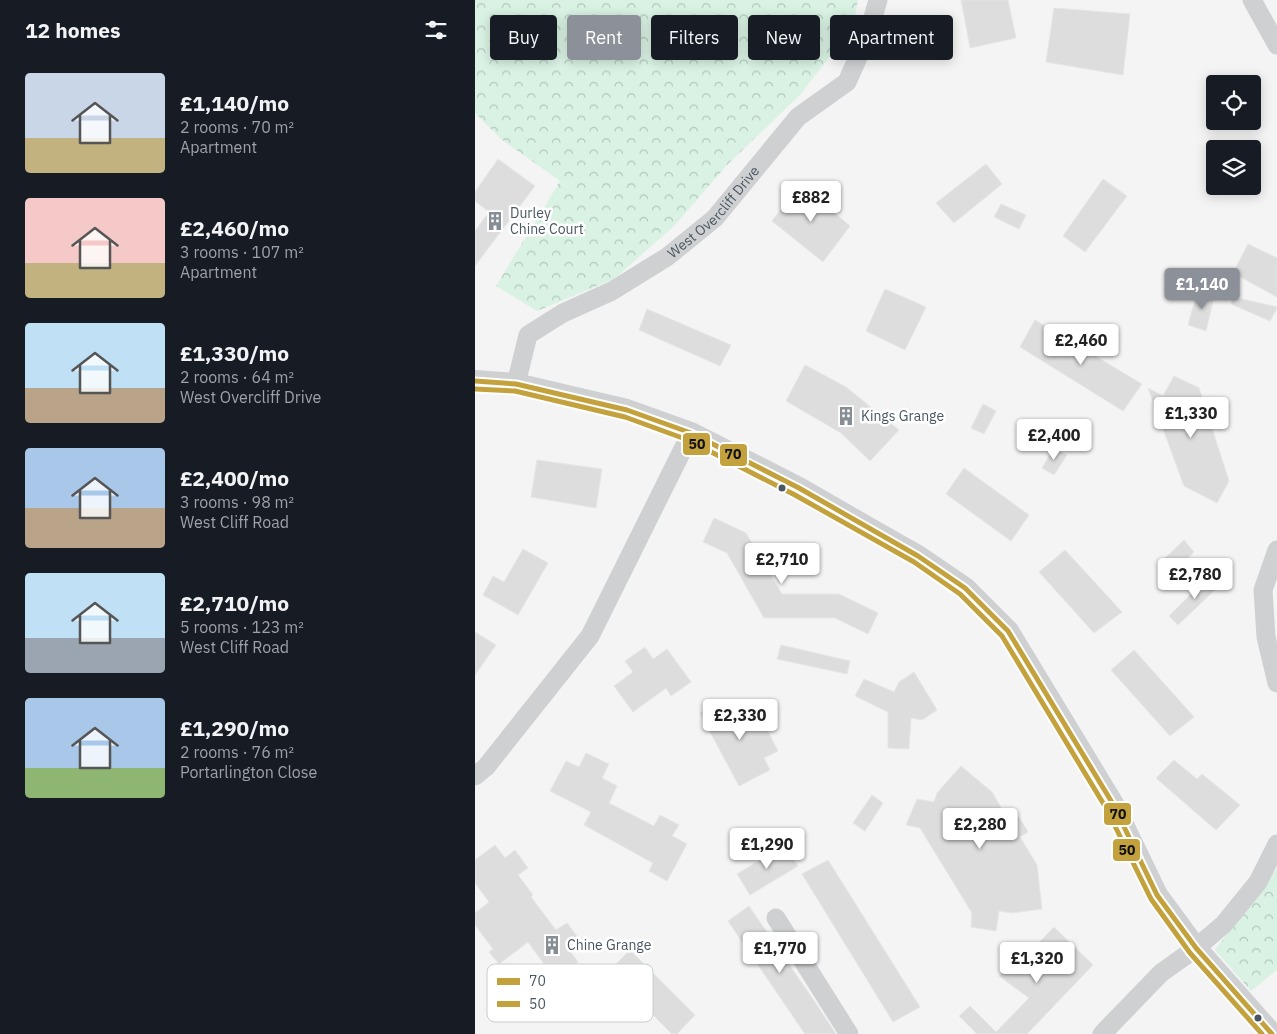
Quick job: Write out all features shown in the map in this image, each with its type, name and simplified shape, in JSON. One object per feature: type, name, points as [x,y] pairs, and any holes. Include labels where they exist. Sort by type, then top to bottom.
[{"type":"street","name":"West Overcliff Drive","points":[[516,384],[528,335],[563,313],[612,291],[667,257],[715,218],[798,116],[847,82],[868,35],[878,0]]},
{"type":"street","points":[[1252,0],[1277,45]]},
{"type":"street","points":[[475,381],[516,384],[627,410],[691,433],[799,488],[918,556],[965,588],[1008,631],[1113,804],[1157,895],[1196,948],[1272,1034]]},
{"type":"street","points":[[475,776],[486,767],[590,636],[691,433]]},
{"type":"street","points":[[1277,550],[1263,590],[1266,637],[1277,683]]},
{"type":"street","points":[[1102,1034],[1161,973],[1196,948],[1224,924],[1258,882],[1277,844]]},
{"type":"street","points":[[777,918],[849,1034]]},
{"type":"green space","points":[[475,0],[858,0],[855,15],[830,15],[830,56],[800,95],[728,164],[674,226],[614,279],[537,311],[496,286],[560,181],[501,139],[475,113]]},
{"type":"green space","points":[[1277,868],[1277,970],[1251,991],[1215,950]]},
{"type":"building","points":[[961,0],[1008,0],[1016,38],[970,48]]},
{"type":"building","points":[[1054,8],[1130,14],[1123,75],[1046,62]]},
{"type":"building","name":"Durley Chine Court","points":[[498,159],[535,186],[475,266],[475,231],[489,212],[475,201],[475,192]]},
{"type":"building","points":[[986,164],[1002,184],[954,223],[936,203]]},
{"type":"building","points":[[1103,179],[1127,196],[1085,252],[1063,236]]},
{"type":"building","points":[[800,184],[850,226],[823,262],[772,221]]},
{"type":"building","points":[[1001,204],[1026,215],[1019,229],[994,217]]},
{"type":"building","points":[[1248,244],[1277,258],[1277,297],[1233,273]]},
{"type":"building","points":[[885,289],[926,307],[905,350],[866,331]]},
{"type":"building","points":[[1198,289],[1215,293],[1206,331],[1188,325]]},
{"type":"building","points":[[1233,297],[1277,308],[1270,321],[1231,304]]},
{"type":"building","points":[[647,309],[731,345],[720,366],[639,330]]},
{"type":"building","points":[[1035,320],[1142,384],[1123,411],[1020,347]]},
{"type":"building","name":"Kings Grange","points":[[805,365],[846,387],[899,430],[870,461],[841,433],[786,401]]},
{"type":"building","points":[[1174,376],[1199,388],[1229,481],[1217,503],[1184,486],[1148,388],[1163,396]]},
{"type":"building","points":[[983,404],[996,411],[984,434],[971,428]]},
{"type":"building","points":[[1054,448],[1067,455],[1054,475],[1042,468]]},
{"type":"building","points":[[537,460],[602,469],[596,508],[531,497]]},
{"type":"building","points":[[964,468],[1029,515],[1011,541],[946,494]]},
{"type":"building","points":[[714,518],[746,533],[782,594],[839,594],[878,613],[868,634],[835,618],[764,618],[727,553],[703,542]]},
{"type":"building","points":[[1184,540],[1194,552],[1171,574],[1160,563]]},
{"type":"building","points":[[523,549],[548,563],[518,615],[483,595],[493,576],[504,582]]},
{"type":"building","points":[[1065,550],[1122,612],[1094,633],[1039,572]]},
{"type":"building","points":[[1210,575],[1220,585],[1178,625],[1169,616]]},
{"type":"building","points":[[475,632],[496,645],[475,675]]},
{"type":"building","points":[[781,645],[850,661],[847,674],[777,659]]},
{"type":"building","points":[[645,647],[653,659],[667,649],[691,682],[671,696],[666,688],[633,712],[614,686],[633,672],[625,661]]},
{"type":"building","points":[[1134,650],[1194,717],[1170,736],[1111,670]]},
{"type":"building","points":[[914,672],[937,710],[922,720],[911,718],[909,749],[888,748],[888,712],[855,696],[864,679],[894,692],[899,682]]},
{"type":"building","points":[[727,699],[737,718],[756,708],[778,751],[764,758],[770,770],[739,786],[700,713]]},
{"type":"building","points":[[586,753],[609,764],[602,778],[617,786],[609,803],[654,826],[660,815],[679,825],[672,836],[687,844],[667,881],[649,871],[653,863],[584,825],[591,812],[550,791],[566,761],[579,767]]},
{"type":"building","points":[[1174,760],[1197,779],[1202,774],[1240,805],[1216,830],[1156,778]]},
{"type":"building","points":[[961,766],[992,792],[1010,823],[1019,817],[1028,832],[1020,837],[1037,865],[1042,909],[1012,913],[999,911],[996,931],[971,927],[972,913],[920,828],[906,825],[917,799],[934,802],[937,793]]},
{"type":"building","points":[[872,795],[883,803],[865,831],[853,823]]},
{"type":"building","points":[[495,845],[505,858],[515,850],[528,868],[518,875],[533,895],[531,897],[556,930],[567,923],[580,940],[568,948],[578,962],[575,964],[544,964],[528,942],[499,964],[489,952],[493,949],[475,925],[475,913],[489,902],[475,883],[475,860]]},
{"type":"building","points":[[784,845],[798,866],[750,895],[737,874]]},
{"type":"building","points":[[828,860],[920,1007],[893,1022],[802,874]]},
{"type":"building","points":[[749,906],[836,1034],[805,1034],[728,921]]},
{"type":"building","points":[[1054,927],[1093,965],[1027,1034],[977,1034],[959,1016],[970,1006],[996,1032],[1029,998],[999,976],[1016,956],[1022,960]]},
{"type":"building","points":[[630,950],[644,964],[616,964]]},
{"type":"building","points":[[653,973],[695,1015],[677,1034],[672,1034],[653,1015]]},
{"type":"transit line","name":"70","points":[[475,381],[516,384],[627,410],[691,433],[799,488],[918,556],[965,588],[1008,631],[1113,804],[1157,895],[1196,948],[1272,1034]]},
{"type":"transit line","name":"50","points":[[475,389],[515,391],[625,417],[688,440],[795,495],[914,562],[960,594],[1002,636],[1106,808],[1151,899],[1190,953],[1262,1034]]},
{"type":"place","name":"Durley Chine Court","points":[[495,221]]},
{"type":"place","name":"Kings Grange","points":[[846,416]]},
{"type":"place","name":"Chine Grange","points":[[552,945]]}]
